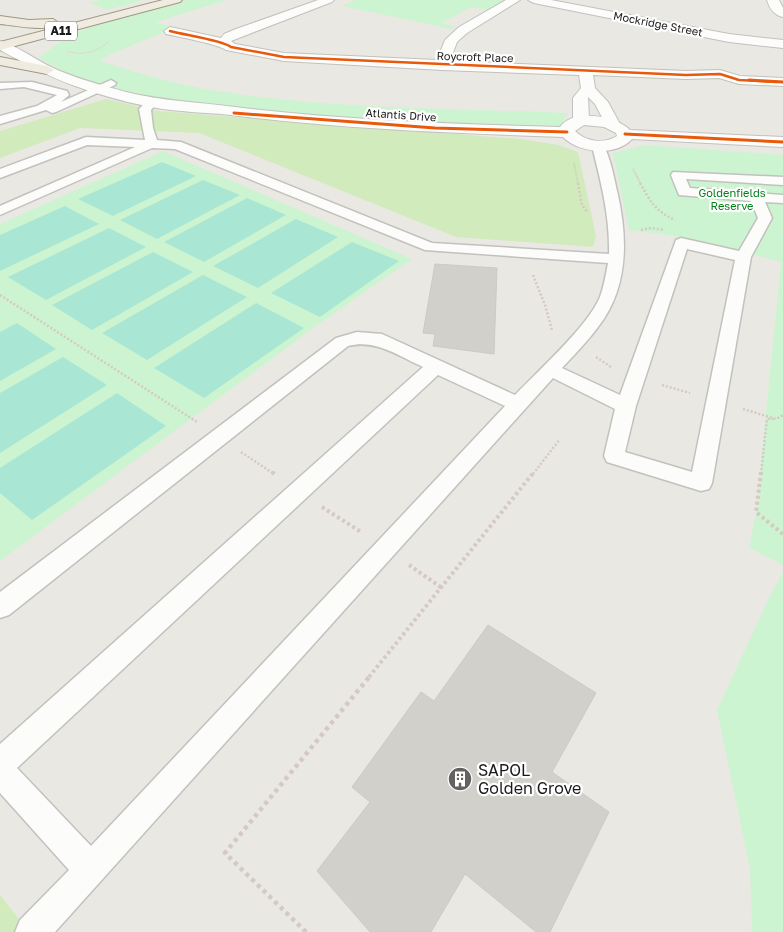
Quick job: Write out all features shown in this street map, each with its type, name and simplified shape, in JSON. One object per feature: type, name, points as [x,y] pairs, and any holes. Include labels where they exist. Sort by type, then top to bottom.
[{"type":"main road","name":"A11","points":[[1,40],[55,23],[143,0]]},
{"type":"main road","name":"A11","points":[[1,40],[19,42],[176,0]]},
{"type":"main road","points":[[0,20],[29,24],[55,23]]},
{"type":"main road","points":[[52,46],[102,20]]},
{"type":"main road","points":[[0,61],[47,70]]},
{"type":"street","points":[[224,42],[228,37],[240,32],[328,0]]},
{"type":"street","points":[[442,66],[451,40],[463,30],[514,0]]},
{"type":"street","name":"Mockridge Street","points":[[534,0],[729,38],[783,44]]},
{"type":"street","points":[[773,0],[774,5],[783,14]]},
{"type":"street","name":"Roycroft Place","points":[[170,31],[210,41],[224,42],[231,47],[284,56],[442,66],[720,74],[739,80],[783,82]]},
{"type":"street","name":"Atlantis Drive","points":[[1,40],[47,70],[105,86],[152,102],[181,107],[200,107],[234,113],[435,128],[567,132]]},
{"type":"street","name":"Atlantis Drive","points":[[19,42],[105,86],[187,102],[200,107]]},
{"type":"street","points":[[585,71],[588,89],[601,102],[612,124]]},
{"type":"street","points":[[581,121],[580,98],[588,89]]},
{"type":"street","points":[[625,134],[625,138],[620,143],[598,146],[579,142],[570,137],[567,132],[571,124],[591,120],[612,124],[621,129],[625,134],[783,142]]},
{"type":"lane","points":[[0,120],[41,109],[56,102],[63,96],[63,92],[38,84],[3,84]]},
{"type":"lane","points":[[0,124],[46,112],[105,86]]},
{"type":"lane","points":[[152,102],[145,109],[147,128],[152,144]]},
{"type":"lane","points":[[0,174],[86,140],[177,145],[430,247],[617,258]]},
{"type":"lane","points":[[0,211],[152,144]]},
{"type":"lane","points":[[32,932],[592,324],[607,299],[617,258],[616,216],[598,146]]},
{"type":"lane","points":[[783,181],[678,175],[684,192],[783,198]]},
{"type":"lane","points":[[743,257],[681,243],[626,406],[614,456],[701,483],[743,257],[765,218],[756,197]]},
{"type":"lane","points":[[0,607],[342,342],[357,338],[376,338],[519,405]]},
{"type":"lane","points":[[0,764],[436,366]]},
{"type":"lane","points":[[551,370],[626,406]]},
{"type":"lane","points":[[0,771],[91,870]]},
{"type":"path","points":[[572,156],[582,205],[590,219]]},
{"type":"path","points":[[503,252],[504,261],[523,265],[531,270],[545,305],[552,331],[557,340],[590,354],[618,372],[776,419]]},
{"type":"path","points":[[783,415],[776,419],[766,419],[756,512],[783,534]]},
{"type":"path","points":[[306,932],[225,853],[442,588],[560,439]]},
{"type":"green space","points":[[100,0],[143,0],[107,10],[89,3]]},
{"type":"green space","points":[[176,0],[227,0],[156,22],[174,28],[111,54],[100,61],[187,85],[260,97],[348,105],[568,113],[563,121],[567,132],[335,121],[145,98],[66,73],[39,58],[54,46],[86,28],[122,15]]},
{"type":"green space","points":[[355,0],[504,0],[488,10],[472,7],[441,23],[456,27],[452,29],[342,6]]},
{"type":"green space","points":[[106,99],[158,111],[521,139],[558,145],[578,152],[596,236],[593,247],[456,237],[199,133],[80,128],[0,158],[0,131]]},
{"type":"green space","name":"Goldenfields Reserve","points":[[645,145],[783,155],[783,565],[749,548],[756,512],[781,262],[686,238],[629,230],[613,153]]},
{"type":"green space","points":[[163,151],[412,259],[313,328],[0,561],[0,224]]},
{"type":"green space","points":[[162,162],[196,176],[113,216],[78,199]]},
{"type":"green space","points":[[203,180],[240,195],[157,239],[120,220]]},
{"type":"green space","points":[[247,198],[286,215],[204,262],[164,242]]},
{"type":"green space","points":[[65,206],[99,224],[0,271],[0,235]]},
{"type":"green space","points":[[296,219],[338,237],[258,288],[213,266]]},
{"type":"green space","points":[[109,228],[146,247],[46,300],[8,277]]},
{"type":"green space","points":[[352,242],[399,261],[320,317],[271,293]]},
{"type":"green space","points":[[153,252],[193,272],[92,330],[52,305]]},
{"type":"green space","points":[[203,275],[247,297],[147,360],[102,333]]},
{"type":"green space","points":[[256,303],[304,328],[204,398],[154,368]]},
{"type":"green space","points":[[17,323],[56,349],[0,381],[0,332]]},
{"type":"green space","points":[[63,357],[107,385],[0,453],[0,393]]},
{"type":"green space","points":[[117,393],[166,426],[32,520],[0,493],[0,468]]},
{"type":"green space","points":[[783,572],[783,932],[752,932],[750,869],[717,710]]},
{"type":"green space","points":[[0,895],[29,932],[0,932]]},
{"type":"building","points":[[435,264],[497,268],[494,354],[433,346],[435,334],[423,333]]},
{"type":"building","name":"SAPOL Golden Grove","points":[[488,625],[596,693],[552,772],[609,812],[550,932],[536,932],[465,874],[431,932],[370,932],[317,871],[370,802],[352,787],[421,692],[434,701]]},
{"type":"cycle path","points":[[170,31],[210,41],[224,42],[231,47],[284,57],[686,75],[720,74],[739,80],[783,82]]},
{"type":"cycle path","points":[[234,113],[435,128],[567,132]]},
{"type":"cycle path","points":[[625,134],[783,142]]},
{"type":"place","name":"SAPOL Golden Grove","points":[[460,779]]}]
